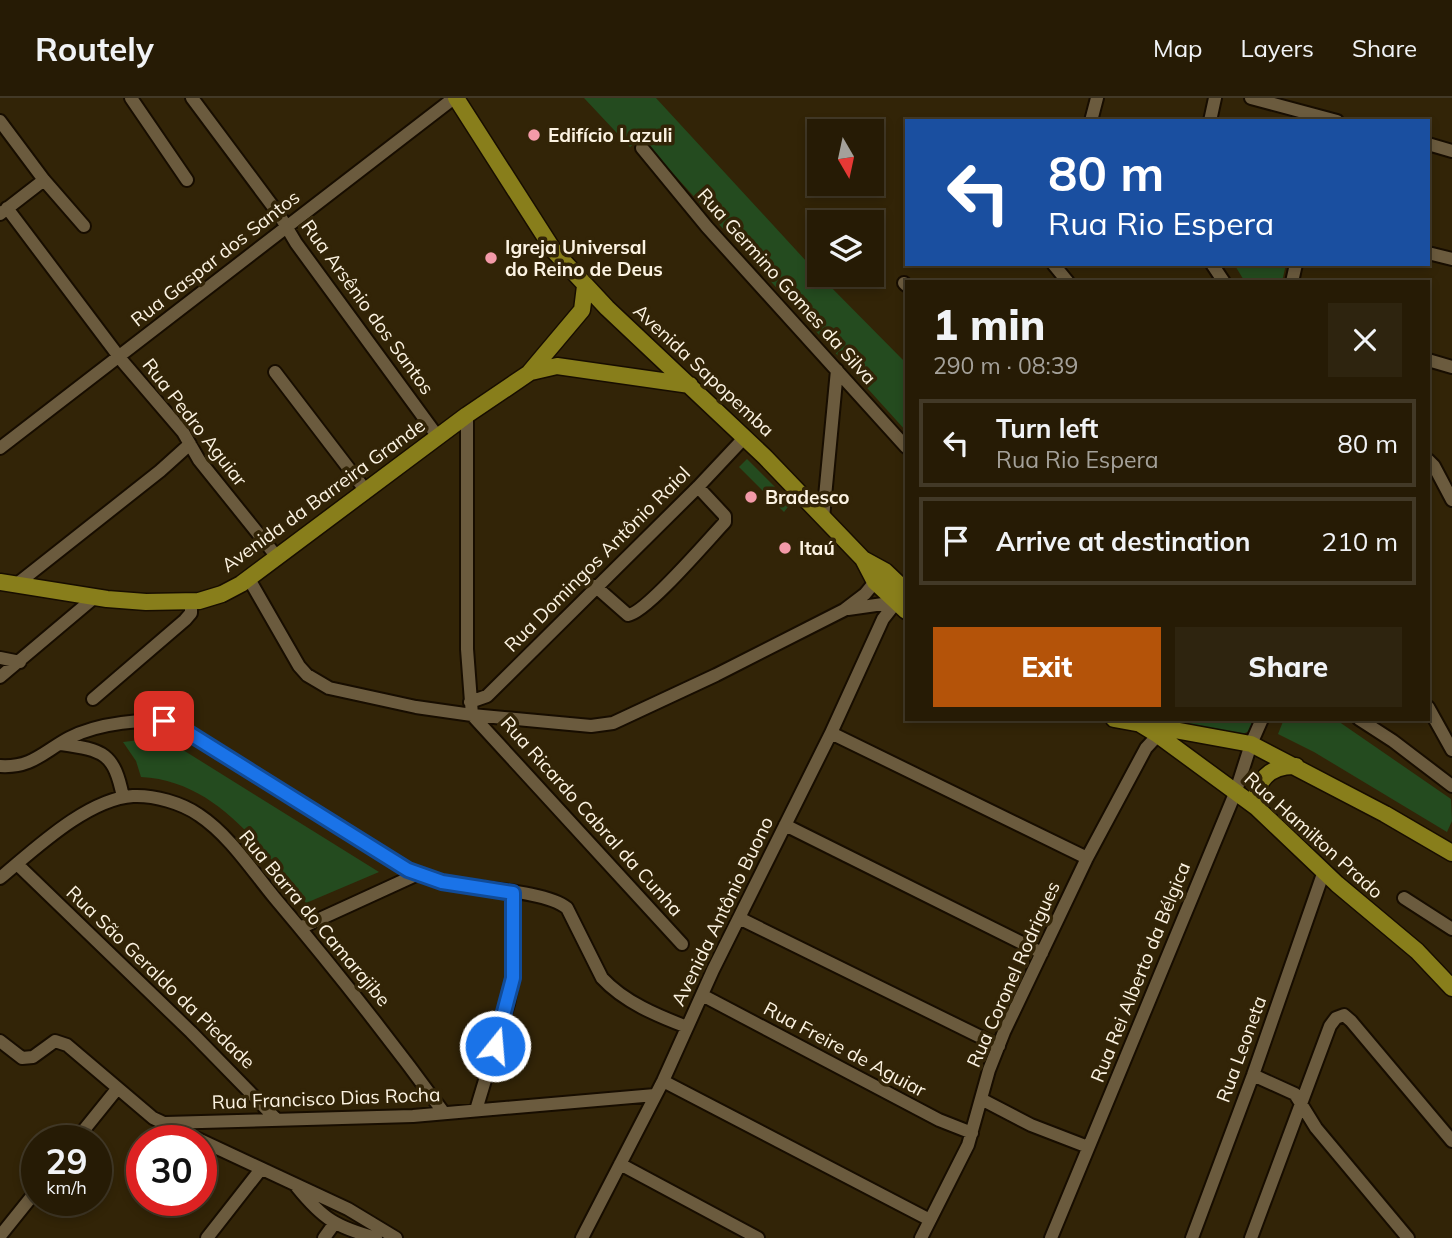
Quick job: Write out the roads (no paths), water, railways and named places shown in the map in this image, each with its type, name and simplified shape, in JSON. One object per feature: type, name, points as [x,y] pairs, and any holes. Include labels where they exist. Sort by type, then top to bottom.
[{"type":"main road","name":"Avenida Sapopemba","points":[[455,98],[548,242],[585,285],[745,437],[904,599]]},
{"type":"main road","points":[[585,285],[582,310],[607,308]]},
{"type":"main road","name":"Avenida da Barreira Grande","points":[[529,373],[582,310]]},
{"type":"main road","points":[[554,344],[556,357],[566,366]]},
{"type":"main road","points":[[648,379],[659,371],[660,357]]},
{"type":"main road","name":"Avenida da Barreira Grande","points":[[0,582],[146,602],[191,601],[222,594],[249,579],[467,415],[529,373],[549,366],[566,366],[690,385]]},
{"type":"main road","points":[[1125,721],[1251,744],[1451,851]]},
{"type":"main road","name":"Rua Hamilton Prado","points":[[1157,727],[1200,767],[1256,807],[1370,914],[1417,951],[1452,989]]},
{"type":"main road","points":[[1256,807],[1255,796],[1265,776],[1285,766],[1296,766]]},
{"type":"street","points":[[131,98],[187,180]]},
{"type":"street","name":"Rua Arsênio dos Santos","points":[[192,98],[438,437]]},
{"type":"street","name":"Rua Gaspar dos Santos","points":[[0,448],[455,98]]},
{"type":"street","points":[[1092,119],[1097,98]]},
{"type":"street","points":[[1211,119],[1216,98]]},
{"type":"street","points":[[1251,98],[1330,119]]},
{"type":"street","points":[[0,121],[44,180],[84,226]]},
{"type":"street","points":[[1430,144],[1452,150]]},
{"type":"street","name":"Rua Germino Gomes da Silva","points":[[642,148],[707,228],[905,446]]},
{"type":"street","points":[[4,211],[44,180]]},
{"type":"street","name":"Rua Pedro Aguiar","points":[[4,211],[183,432],[199,460],[277,558]]},
{"type":"street","points":[[1430,254],[1452,259]]},
{"type":"street","points":[[1055,266],[1066,280]]},
{"type":"street","points":[[1430,361],[1452,367]]},
{"type":"street","points":[[823,518],[837,370]]},
{"type":"street","points":[[275,372],[366,491]]},
{"type":"street","points":[[467,415],[467,649],[471,708]]},
{"type":"street","name":"Rua Domingos Antônio Raiol","points":[[471,708],[487,696],[595,586],[698,488],[745,437]]},
{"type":"street","points":[[17,584],[160,471],[190,444]]},
{"type":"street","points":[[1430,462],[1452,500]]},
{"type":"street","points":[[595,586],[628,615],[634,614],[655,595],[726,520],[698,488]]},
{"type":"street","points":[[249,579],[299,666],[316,682],[329,688],[416,707],[471,708],[591,726],[612,723],[716,676],[844,610],[865,594],[880,576]]},
{"type":"street","points":[[0,677],[95,597]]},
{"type":"street","points":[[844,610],[904,599]]},
{"type":"street","name":"Avenida Antônio Buono","points":[[582,1238],[663,1081],[883,619],[904,599]]},
{"type":"street","points":[[93,699],[185,620],[191,613],[191,601]]},
{"type":"street","points":[[0,658],[19,662]]},
{"type":"street","name":"Rua Ricardo Cabral da Cunha","points":[[471,708],[682,944]]},
{"type":"street","points":[[1430,711],[1452,750]]},
{"type":"street","points":[[0,766],[18,766],[31,762],[89,730],[146,721],[164,721],[176,725],[408,870],[442,882],[539,897],[561,904],[567,908],[602,978],[610,987],[666,1019],[687,1027]]},
{"type":"street","name":"Rua Rei Alberto da Bélgica","points":[[1051,1238],[1236,791],[1261,721]]},
{"type":"street","points":[[1362,721],[1452,786]]},
{"type":"street","name":"Rua Coronel Rodrigues","points":[[921,1238],[968,1145],[999,1046],[1087,858],[1157,727]]},
{"type":"street","points":[[831,733],[1087,858]]},
{"type":"street","points":[[61,744],[87,747],[110,760],[118,775],[123,797]]},
{"type":"street","name":"Rua Barra do Camarajibe","points":[[0,878],[84,814],[116,799],[141,796],[170,802],[197,813],[217,829],[300,928],[394,1044],[444,1113]]},
{"type":"street","points":[[785,825],[1042,953]]},
{"type":"street","name":"Rua São Geraldo da Piedade","points":[[18,864],[191,1032],[277,1120]]},
{"type":"street","name":"Rua Leoneta","points":[[1192,1238],[1324,871]]},
{"type":"street","points":[[300,928],[418,874]]},
{"type":"street","points":[[476,1110],[508,1004],[513,978],[513,893]]},
{"type":"street","points":[[1404,898],[1452,929]]},
{"type":"street","points":[[739,918],[999,1046]]},
{"type":"street","name":"Rua Freire de Aguiar","points":[[702,995],[939,1120],[972,1133]]},
{"type":"street","points":[[1251,1238],[1330,1026],[1336,1017],[1342,1015],[1351,1021],[1452,1141]]},
{"type":"street","points":[[0,1041],[14,1054],[27,1059],[50,1042],[60,1041],[139,1108],[165,1123],[348,1209],[396,1238]]},
{"type":"street","points":[[1252,1075],[1291,1091],[1316,1128],[1408,1238]]},
{"type":"street","points":[[663,1081],[930,1220]]},
{"type":"street","points":[[88,1125],[117,1089]]},
{"type":"street","name":"Rua Francisco Dias Rocha","points":[[165,1123],[444,1113],[655,1095]]},
{"type":"street","points":[[981,1100],[1031,1125],[1088,1147]]},
{"type":"street","points":[[620,1164],[758,1238]]},
{"type":"street","points":[[207,1238],[261,1169]]},
{"type":"street","points":[[295,1184],[308,1201],[334,1224],[376,1238]]},
{"type":"street","points":[[0,1236],[21,1210]]},
{"type":"street","points":[[324,1238],[334,1224]]},
{"type":"place","name":"Edifício Lazuli","points":[[534,135]]},
{"type":"place","name":"Igreja Universal do Reino de Deus","points":[[491,258]]},
{"type":"place","name":"Bradesco","points":[[751,497]]},
{"type":"place","name":"Itaú","points":[[785,548]]}]
